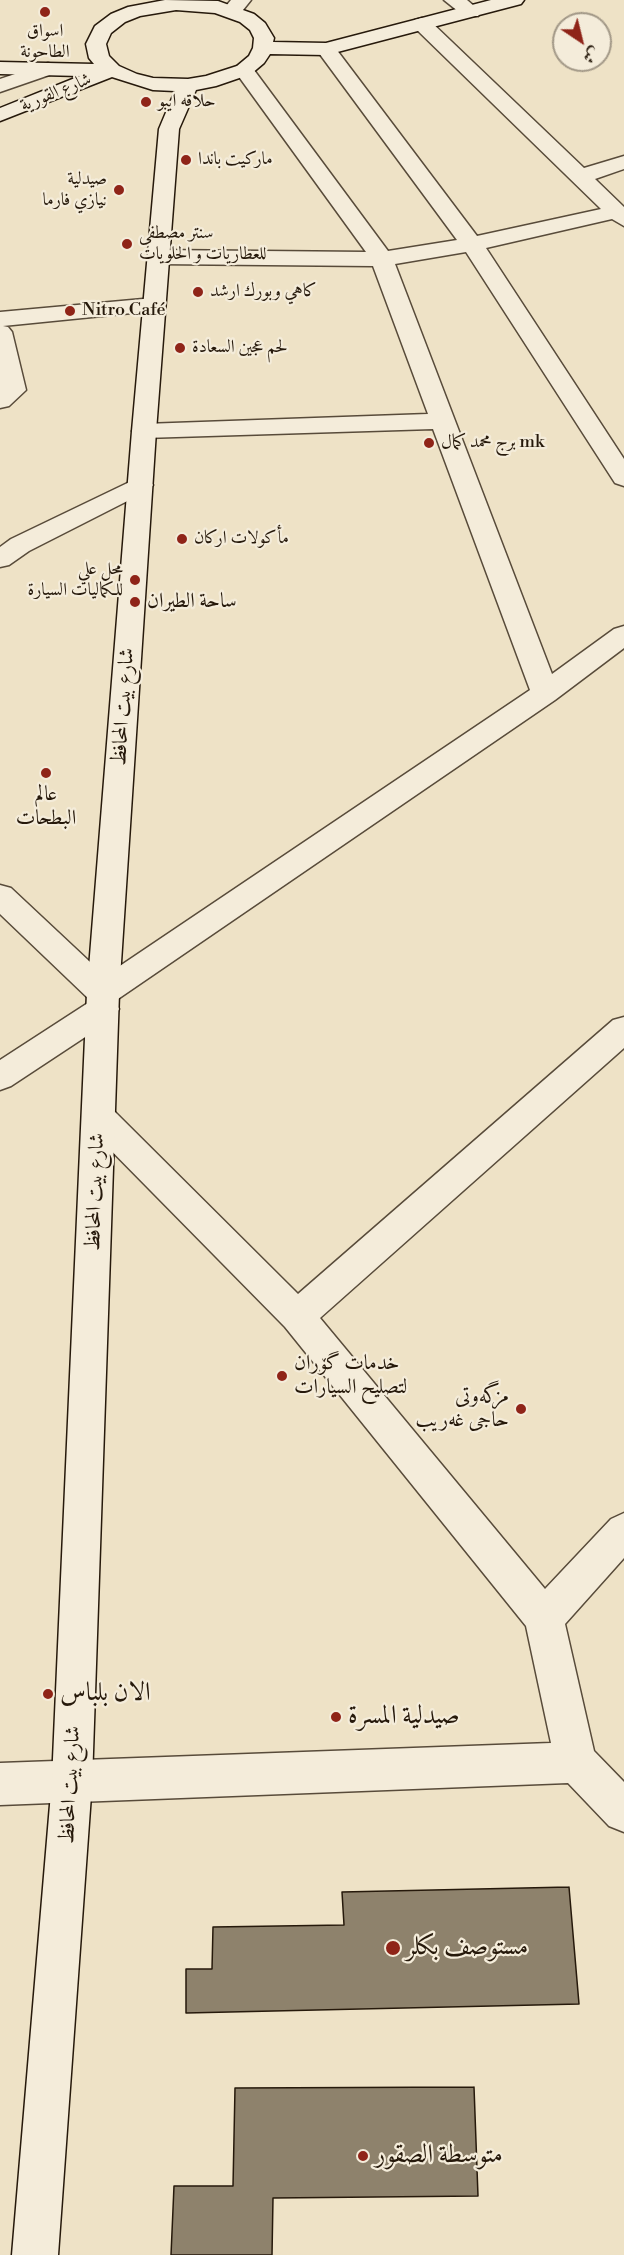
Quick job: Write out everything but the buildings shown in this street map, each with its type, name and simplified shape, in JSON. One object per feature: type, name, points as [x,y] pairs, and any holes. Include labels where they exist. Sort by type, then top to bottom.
[{"type":"street","points":[[454,0],[471,12]]},
{"type":"street","points":[[263,48],[326,49],[514,0]]},
{"type":"street","points":[[165,5],[227,5],[258,27],[264,38],[263,48],[257,59],[244,70],[209,82],[188,85],[153,84],[112,70],[99,58],[96,44],[102,30],[122,9],[135,11],[165,5]]},
{"type":"street","points":[[422,24],[620,215]]},
{"type":"street","points":[[326,49],[472,244],[624,478]]},
{"type":"street","points":[[0,68],[112,70]]},
{"type":"street","points":[[0,86],[48,69]]},
{"type":"street","name":"شارع القورية","points":[[0,115],[112,70]]},
{"type":"street","points":[[244,70],[382,259],[545,693]]},
{"type":"street","points":[[153,84],[169,129]]},
{"type":"street","points":[[169,129],[188,85]]},
{"type":"street","name":"شارع بيت المحافظ","points":[[35,2255],[72,1781],[103,1001],[144,431],[169,129]]},
{"type":"street","points":[[579,177],[624,162]]},
{"type":"street","points":[[158,257],[382,259],[620,215]]},
{"type":"street","points":[[0,319],[154,305]]},
{"type":"street","points":[[0,332],[14,390],[0,401]]},
{"type":"street","points":[[144,431],[442,421]]},
{"type":"street","points":[[0,559],[20,545],[140,485]]},
{"type":"street","points":[[0,1077],[103,1001],[545,693],[624,635]]},
{"type":"street","points":[[0,896],[103,1001]]},
{"type":"street","points":[[297,1316],[624,1029]]},
{"type":"street","points":[[99,1117],[297,1316],[544,1618],[576,1762],[624,1811]]},
{"type":"street","points":[[544,1618],[624,1531]]},
{"type":"street","points":[[0,1784],[576,1762]]},
{"type":"place","name":"اسواق الطاحونة","points":[[45,12]]},
{"type":"place","name":"حلاقه ايبو","points":[[146,102]]},
{"type":"place","name":"ماركيت باندا","points":[[186,160]]},
{"type":"place","name":"صيدلية نيازي فارما","points":[[119,190]]},
{"type":"place","name":"سنتر مصطفى للعطاريات و الحلويات","points":[[127,244]]},
{"type":"place","name":"كاهي وبورك ارشد","points":[[198,292]]},
{"type":"place","name":"Nitro Café","points":[[70,311]]},
{"type":"place","name":"لحم عجين السعادة","points":[[180,348]]},
{"type":"place","name":"برج محمد كمال mk","points":[[429,443]]},
{"type":"place","name":"مأكولات اركان","points":[[182,539]]},
{"type":"place","name":"محل علي للكماليات السيارة","points":[[135,580]]},
{"type":"place","name":"ساحة الطيران","points":[[135,602]]},
{"type":"place","name":"عالم البطحات","points":[[46,773]]},
{"type":"place","name":"خدمات گۆران لتصليح السيارات","points":[[282,1376]]},
{"type":"place","name":"مزگەوتی حاجی غەریب","points":[[521,1409]]},
{"type":"place","name":"الان بلباس","points":[[48,1694]]},
{"type":"place","name":"صيدلية المسرة","points":[[336,1717]]},
{"type":"place","name":"مستوصف بكلر","points":[[393,1948]]},
{"type":"place","name":"متوسطة الصقور","points":[[363,2156]]}]
